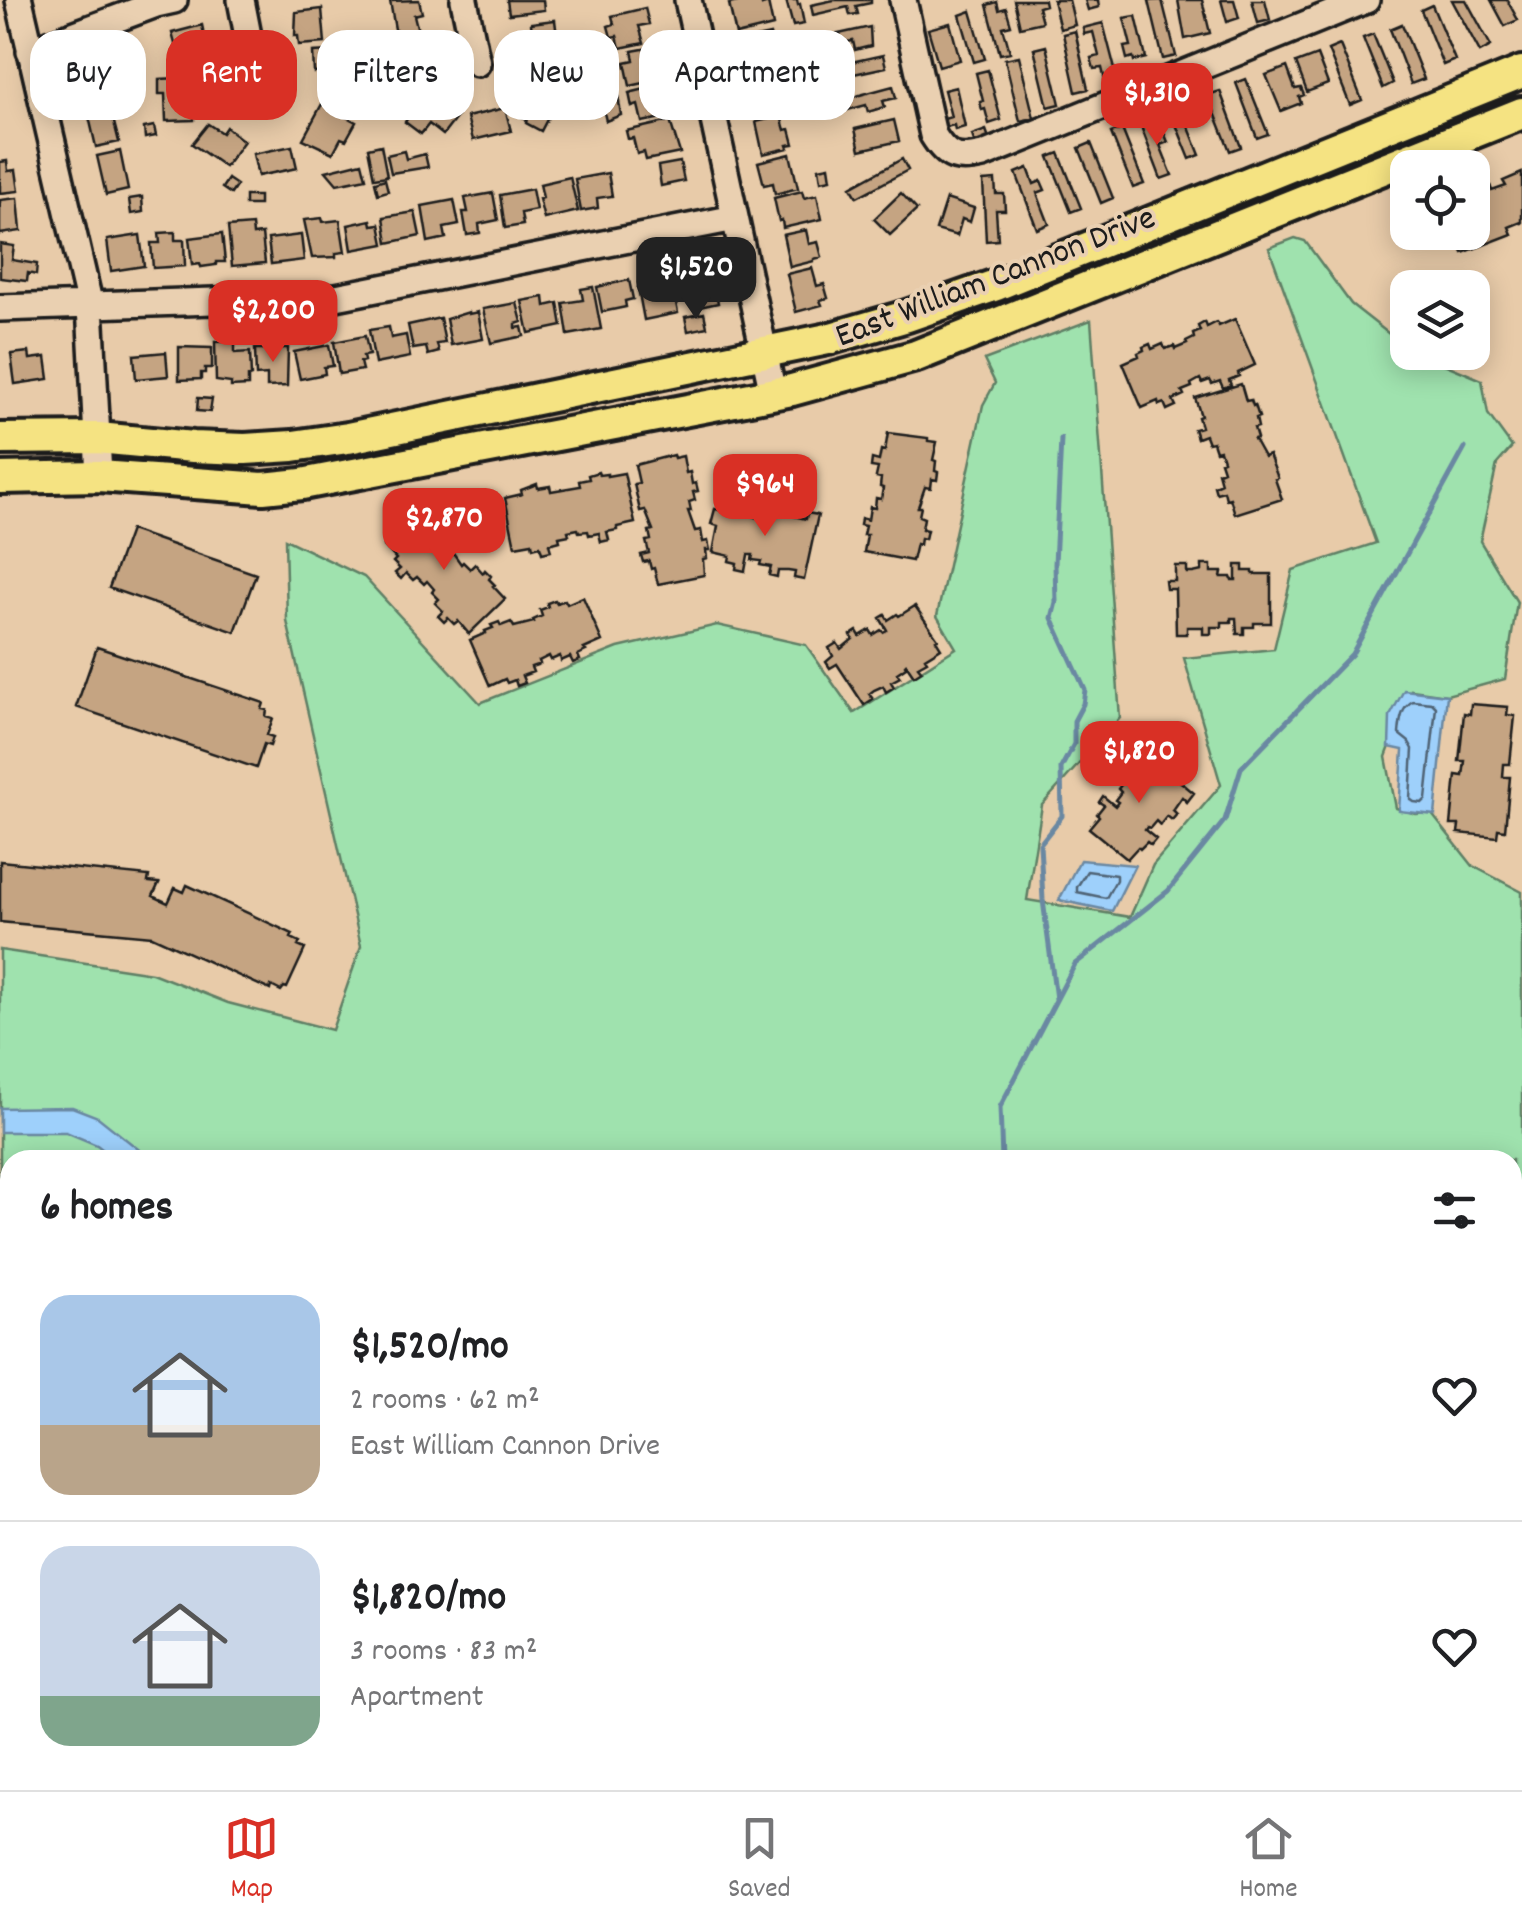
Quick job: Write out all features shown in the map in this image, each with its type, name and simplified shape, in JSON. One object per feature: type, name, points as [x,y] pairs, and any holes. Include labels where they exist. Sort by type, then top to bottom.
[{"type":"main road","name":"East William Cannon Drive","points":[[0,439],[98,438],[244,449],[293,446],[828,339],[897,320],[996,285],[1522,72]]},
{"type":"main road","name":"East William Cannon Drive","points":[[0,478],[99,476],[264,488],[302,484],[838,379],[916,356],[1522,112]]},
{"type":"main road","points":[[1307,159],[1324,193]]},
{"type":"street","points":[[19,0],[30,51]]},
{"type":"street","points":[[86,30],[174,0]]},
{"type":"street","points":[[241,0],[247,30]]},
{"type":"street","points":[[464,0],[478,63]]},
{"type":"street","points":[[688,0],[773,394]]},
{"type":"street","points":[[908,2],[933,134],[950,155],[965,159],[983,156],[1356,2]]},
{"type":"street","points":[[46,120],[90,306],[99,476]]},
{"type":"street","points":[[0,308],[336,296],[736,218]]},
{"type":"green space","points":[[1295,238],[1305,241],[1351,304],[1390,335],[1390,370],[1458,370],[1482,380],[1488,414],[1512,447],[1497,464],[1480,541],[1517,602],[1505,679],[1447,695],[1411,690],[1386,757],[1396,808],[1416,814],[1431,813],[1473,866],[1522,892],[1522,1150],[0,1150],[0,950],[152,973],[228,1003],[332,1030],[361,946],[287,621],[285,539],[364,577],[480,703],[618,648],[717,625],[806,645],[854,713],[956,648],[937,616],[983,405],[995,383],[984,360],[1091,320],[1120,718],[1042,805],[1027,900],[1130,917],[1153,865],[1221,785],[1184,658],[1274,649],[1293,570],[1376,543],[1269,248]]},
{"type":"water","points":[[1404,690],[1447,695],[1435,815],[1399,811],[1403,750],[1389,747],[1390,716]]},
{"type":"water","points":[[1080,860],[1135,865],[1112,911],[1059,900]]},
{"type":"water","points":[[72,1107],[98,1117],[139,1150],[103,1150],[66,1132],[0,1132],[0,1108]]},
{"type":"building","points":[[419,0],[422,13],[414,15],[418,30],[395,30],[390,1]]},
{"type":"building","points":[[507,0],[543,0],[544,10],[509,14]]},
{"type":"building","points":[[746,0],[768,3],[773,26],[735,30],[729,4]]},
{"type":"building","points":[[786,0],[797,0],[800,4],[804,24],[793,26]]},
{"type":"building","points":[[834,0],[871,3],[856,6],[858,14],[850,15],[848,7],[813,15],[811,5]]},
{"type":"building","points":[[1014,0],[1044,0],[1045,5],[1038,7],[1042,22],[1020,27]]},
{"type":"building","points":[[1053,0],[1069,0],[1075,25],[1060,29]]},
{"type":"building","points":[[1085,0],[1098,0],[1099,7],[1088,10]]},
{"type":"building","points":[[1162,0],[1176,56],[1163,59],[1149,1]]},
{"type":"building","points":[[1178,0],[1202,0],[1210,33],[1185,39]]},
{"type":"building","points":[[1221,0],[1234,0],[1239,18],[1227,22]]},
{"type":"building","points":[[1252,0],[1265,0],[1270,20],[1258,23]]},
{"type":"building","points":[[1452,0],[1466,0],[1491,46],[1480,52]]},
{"type":"building","points":[[1491,0],[1507,0],[1518,20],[1505,26]]},
{"type":"building","points":[[997,2],[999,10],[1006,8],[1011,25],[1003,27],[1010,52],[1000,54],[987,5]]},
{"type":"building","points":[[1432,5],[1455,60],[1443,65],[1421,10]]},
{"type":"building","points":[[645,8],[649,24],[639,26],[639,44],[620,48],[619,30],[609,30],[608,26],[614,24],[612,16]]},
{"type":"building","points":[[322,9],[324,30],[317,30],[317,44],[299,45],[296,12]]},
{"type":"building","points":[[971,11],[985,59],[974,62],[960,15]]},
{"type":"building","points":[[1136,16],[1146,58],[1134,61],[1133,57],[1127,59],[1124,47],[1131,46],[1124,18]]},
{"type":"building","points":[[555,20],[556,30],[532,30],[531,23]]},
{"type":"building","points":[[950,23],[960,60],[939,66],[928,29]]},
{"type":"building","points":[[1103,23],[1118,81],[1106,85],[1102,68],[1094,69],[1091,58],[1099,56],[1093,32],[1084,34],[1083,28]]},
{"type":"building","points":[[1402,24],[1424,79],[1411,84],[1390,29]]},
{"type":"building","points":[[870,27],[871,46],[855,50],[855,30]]},
{"type":"building","points":[[1075,31],[1088,89],[1076,92],[1063,34]]},
{"type":"building","points":[[1373,34],[1393,83],[1383,88],[1363,38]]},
{"type":"building","points":[[1340,45],[1362,100],[1350,105],[1328,50]]},
{"type":"building","points":[[1046,46],[1060,104],[1048,107],[1034,49]]},
{"type":"building","points":[[639,50],[639,84],[630,86],[625,62],[634,60],[632,51]]},
{"type":"building","points":[[313,52],[317,52],[317,73],[314,73]]},
{"type":"building","points":[[883,55],[886,67],[855,74],[855,61]]},
{"type":"building","points":[[1317,55],[1328,84],[1307,92],[1296,63]]},
{"type":"building","points":[[1019,56],[1034,118],[1020,121],[1005,59]]},
{"type":"building","points":[[1287,67],[1295,89],[1301,88],[1304,95],[1299,97],[1301,103],[1281,111],[1266,75]]},
{"type":"building","points":[[988,70],[1001,120],[989,124],[985,109],[982,110],[976,73]]},
{"type":"building","points":[[159,79],[166,79],[166,120],[194,120],[166,121],[165,94],[159,94]]},
{"type":"building","points":[[1246,79],[1268,134],[1257,138],[1236,83]]},
{"type":"building","points":[[893,86],[896,98],[883,101],[885,107],[868,112],[866,105],[855,108],[855,96]]},
{"type":"building","points":[[956,87],[965,127],[955,130],[954,125],[946,127],[944,119],[951,117],[944,90]]},
{"type":"building","points":[[639,90],[639,109],[638,105],[632,107],[629,93]]},
{"type":"building","points":[[1220,91],[1241,147],[1230,151],[1208,95]]},
{"type":"building","points":[[1181,107],[1185,117],[1192,114],[1195,121],[1188,125],[1200,155],[1190,159],[1171,112]]},
{"type":"building","points":[[494,111],[494,120],[508,120],[511,131],[473,140],[468,120],[474,120],[474,115]]},
{"type":"building","points":[[317,113],[317,120],[356,122],[333,153],[303,139]]},
{"type":"building","points":[[90,120],[113,120],[119,142],[96,147]]},
{"type":"building","points":[[455,120],[443,135],[429,124],[421,134],[405,122]]},
{"type":"building","points":[[527,120],[547,120],[541,131]]},
{"type":"building","points":[[782,120],[785,130],[790,129],[794,144],[763,154],[756,122]]},
{"type":"building","points":[[894,120],[899,141],[860,150],[855,129]]},
{"type":"building","points":[[1151,120],[1156,132],[1163,130],[1168,142],[1160,145],[1172,175],[1161,179],[1140,124]]},
{"type":"building","points":[[670,121],[680,153],[646,160],[644,152],[637,154],[633,138],[628,139],[626,131]]},
{"type":"building","points":[[208,124],[222,133],[226,127],[244,141],[225,167],[192,144]]},
{"type":"building","points":[[154,126],[156,136],[145,138],[144,128]]},
{"type":"building","points":[[1122,129],[1144,184],[1133,188],[1111,133]]},
{"type":"building","points":[[986,130],[989,138],[975,144],[972,135]]},
{"type":"building","points":[[1091,143],[1113,198],[1101,203],[1079,148]]},
{"type":"building","points":[[381,145],[387,176],[374,178],[368,148]]},
{"type":"building","points":[[292,146],[297,168],[258,176],[253,154]]},
{"type":"building","points":[[120,151],[128,190],[106,195],[97,156]]},
{"type":"building","points":[[404,151],[406,159],[425,154],[428,167],[391,173],[387,155]]},
{"type":"building","points":[[1059,153],[1081,208],[1071,212],[1049,157]]},
{"type":"building","points":[[790,154],[798,188],[775,194],[773,183],[764,185],[758,162]]},
{"type":"building","points":[[902,159],[908,170],[857,197],[851,187]]},
{"type":"building","points":[[7,161],[8,171],[16,170],[19,191],[0,193],[0,162]]},
{"type":"building","points":[[362,162],[366,178],[337,184],[326,171]]},
{"type":"building","points":[[680,162],[684,181],[661,186],[658,166]]},
{"type":"building","points":[[829,166],[831,179],[821,181],[819,168]]},
{"type":"building","points":[[1028,168],[1034,184],[1041,181],[1045,190],[1037,193],[1049,224],[1037,229],[1016,173]]},
{"type":"building","points":[[608,173],[612,196],[597,198],[598,208],[581,211],[575,179]]},
{"type":"building","points":[[1522,173],[1522,224],[1509,227],[1512,234],[1490,243],[1490,185],[1492,191],[1506,186],[1503,181]]},
{"type":"building","points":[[570,177],[578,211],[544,219],[540,184]]},
{"type":"building","points":[[228,179],[237,185],[231,194],[222,188]]},
{"type":"building","points":[[385,179],[388,191],[378,194],[375,182]]},
{"type":"building","points":[[995,180],[996,194],[1004,194],[1005,210],[996,210],[998,240],[986,241],[983,181]]},
{"type":"building","points":[[532,189],[536,210],[521,213],[523,225],[505,228],[500,195]]},
{"type":"building","points":[[802,191],[804,198],[817,195],[822,219],[783,228],[774,198]]},
{"type":"building","points":[[493,193],[498,220],[479,224],[480,233],[467,235],[465,198]]},
{"type":"building","points":[[901,193],[917,210],[890,235],[874,219]]},
{"type":"building","points":[[245,196],[259,196],[259,205],[245,205]]},
{"type":"building","points":[[142,197],[143,212],[131,214],[129,199]]},
{"type":"building","points":[[18,198],[21,231],[0,234],[0,200]]},
{"type":"building","points":[[946,199],[974,208],[970,222],[962,219],[957,236],[936,230]]},
{"type":"building","points":[[454,200],[459,225],[444,228],[446,238],[428,242],[422,206]]},
{"type":"building","points":[[415,212],[420,236],[388,243],[384,217]]},
{"type":"building","points":[[322,218],[323,222],[340,220],[345,252],[336,253],[336,257],[312,258],[304,220]]},
{"type":"building","points":[[371,220],[372,225],[380,224],[384,244],[352,250],[348,225]]},
{"type":"building","points":[[252,225],[253,235],[262,234],[265,263],[232,266],[228,227]]},
{"type":"building","points":[[806,230],[809,244],[818,242],[822,257],[790,267],[783,235]]},
{"type":"building","points":[[175,232],[175,240],[184,240],[185,266],[153,268],[151,243],[160,243],[159,233]]},
{"type":"building","points":[[222,234],[225,262],[192,265],[189,238]]},
{"type":"building","points":[[140,235],[144,266],[111,271],[107,240]]},
{"type":"building","points":[[301,235],[304,260],[271,264],[268,239]]},
{"type":"building","points":[[0,244],[14,246],[12,260],[37,264],[36,275],[28,273],[27,281],[0,278]]},
{"type":"building","points":[[695,265],[697,275],[712,272],[718,303],[695,308],[693,299],[683,301],[677,268]]},
{"type":"building","points":[[812,268],[817,286],[824,284],[828,298],[820,300],[822,305],[796,312],[787,274]]},
{"type":"building","points":[[670,271],[678,313],[644,320],[638,288],[660,283],[658,273]]},
{"type":"building","points":[[629,280],[633,299],[625,301],[626,307],[602,312],[597,287]]},
{"type":"building","points":[[593,287],[601,329],[568,335],[563,303],[583,300],[581,289]]},
{"type":"building","points":[[544,297],[545,306],[558,303],[562,326],[529,333],[522,301]]},
{"type":"building","points":[[517,303],[522,322],[516,328],[522,327],[524,336],[491,343],[483,309]]},
{"type":"building","points":[[478,312],[483,339],[451,345],[446,319]]},
{"type":"building","points":[[704,313],[707,327],[688,331],[685,317]]},
{"type":"building","points":[[440,318],[445,343],[437,344],[439,352],[428,355],[426,347],[413,349],[408,325]]},
{"type":"building","points":[[1235,319],[1255,365],[1238,373],[1229,380],[1231,385],[1223,388],[1220,381],[1202,383],[1200,379],[1182,391],[1184,395],[1173,400],[1176,406],[1167,410],[1158,401],[1142,408],[1123,363],[1139,356],[1143,347],[1150,344],[1152,349],[1163,344],[1165,349],[1175,349],[1187,344],[1205,322],[1207,327],[1217,322],[1219,326]]},
{"type":"building","points":[[389,327],[391,338],[406,335],[410,357],[375,364],[369,330]]},
{"type":"building","points":[[365,336],[369,355],[360,362],[362,370],[339,374],[334,342]]},
{"type":"building","points":[[235,341],[235,353],[250,352],[248,386],[231,387],[231,383],[216,381],[215,342]]},
{"type":"building","points":[[264,345],[288,348],[287,386],[267,387],[267,375],[256,376],[255,349],[264,349]]},
{"type":"building","points":[[329,345],[333,366],[324,367],[325,374],[300,379],[294,352]]},
{"type":"building","points":[[179,347],[212,348],[212,368],[205,368],[201,379],[179,380]]},
{"type":"building","points":[[29,352],[30,359],[46,357],[49,379],[15,384],[11,354]]},
{"type":"building","points":[[166,352],[168,376],[136,379],[134,355]]},
{"type":"building","points":[[1241,384],[1246,401],[1251,400],[1259,417],[1254,439],[1264,457],[1269,455],[1282,499],[1235,514],[1230,498],[1226,499],[1224,491],[1216,493],[1214,486],[1221,483],[1220,450],[1216,451],[1213,442],[1208,443],[1205,435],[1197,438],[1194,429],[1201,427],[1201,416],[1195,398]]},
{"type":"building","points":[[198,398],[212,399],[210,412],[197,411]]},
{"type":"building","points":[[888,433],[937,442],[933,460],[937,480],[932,479],[931,488],[925,487],[918,507],[919,516],[924,518],[922,529],[927,530],[925,539],[916,544],[912,561],[864,552],[867,535],[863,535],[865,526],[860,525],[861,518],[868,520],[870,507],[875,508],[883,488],[881,478],[876,477],[878,468],[871,467],[872,459],[879,461]]},
{"type":"building","points":[[683,456],[686,473],[690,472],[692,484],[696,483],[698,491],[693,492],[695,500],[689,502],[688,511],[695,531],[701,530],[703,542],[708,541],[710,550],[706,550],[707,558],[703,559],[704,575],[658,584],[654,568],[651,569],[649,561],[643,562],[641,555],[649,553],[646,541],[651,540],[649,531],[653,530],[645,510],[640,511],[634,484],[639,483],[635,465]]},
{"type":"building","points":[[793,457],[794,461],[801,459],[810,494],[778,503],[765,489],[764,479],[769,465]]},
{"type":"building","points":[[598,472],[607,476],[624,473],[635,523],[607,532],[609,540],[601,542],[599,533],[589,535],[588,531],[578,529],[549,544],[551,551],[542,553],[540,546],[533,548],[532,543],[515,546],[505,498],[522,494],[521,490],[537,484],[538,488],[550,486],[551,491],[580,486],[579,481]]},
{"type":"building","points":[[722,505],[740,509],[741,505],[758,505],[755,517],[761,518],[770,518],[771,512],[782,514],[783,509],[806,519],[807,513],[818,515],[804,580],[794,578],[795,572],[788,571],[778,571],[777,577],[769,575],[771,567],[752,560],[753,555],[748,555],[745,571],[736,569],[737,563],[729,561],[730,556],[713,552],[718,526],[711,524],[715,509],[721,510]]},
{"type":"building","points":[[419,512],[430,524],[433,522],[440,530],[443,527],[448,533],[454,543],[449,547],[461,564],[470,569],[475,564],[483,573],[485,570],[505,599],[469,634],[458,621],[454,624],[448,618],[444,622],[438,616],[443,611],[435,603],[439,599],[427,581],[424,584],[417,577],[413,580],[406,573],[401,579],[395,573],[400,569],[393,562],[396,559],[384,546]]},
{"type":"building","points":[[130,530],[256,574],[235,632],[109,588]]},
{"type":"building","points":[[1202,565],[1211,565],[1211,572],[1222,572],[1221,577],[1232,580],[1236,580],[1236,565],[1243,565],[1243,571],[1253,574],[1271,574],[1271,623],[1254,623],[1254,627],[1244,627],[1244,634],[1237,634],[1236,618],[1231,618],[1231,622],[1222,622],[1222,627],[1211,627],[1211,634],[1203,634],[1203,627],[1187,627],[1187,634],[1176,634],[1175,589],[1166,589],[1165,581],[1175,581],[1175,566],[1187,566],[1187,573],[1193,573],[1202,571]]},
{"type":"building","points":[[583,597],[602,641],[584,649],[578,655],[580,660],[573,663],[570,657],[561,661],[560,656],[539,661],[531,667],[533,672],[522,676],[525,683],[517,686],[515,680],[507,683],[505,679],[490,686],[470,640],[499,622],[501,626],[511,622],[514,627],[534,622],[542,616],[540,610],[548,607],[547,603],[565,600],[567,604]]},
{"type":"building","points":[[915,606],[941,648],[925,658],[927,661],[918,666],[922,671],[914,676],[906,664],[897,673],[900,677],[891,682],[894,687],[886,692],[883,686],[874,690],[869,694],[873,699],[864,705],[837,664],[830,668],[826,662],[833,656],[829,648],[837,643],[841,649],[857,631],[860,636],[870,630],[873,635],[883,632],[887,630],[880,618],[885,615],[888,620]]},
{"type":"building","points":[[97,647],[264,703],[266,716],[273,718],[267,735],[273,737],[270,746],[264,744],[256,768],[76,707]]},
{"type":"building","points":[[1471,704],[1508,707],[1507,715],[1515,716],[1510,764],[1504,764],[1503,777],[1510,777],[1505,830],[1498,829],[1497,837],[1458,833],[1459,825],[1451,825],[1456,775],[1463,776],[1465,761],[1459,761],[1464,713],[1470,714]]},
{"type":"building","points":[[1142,750],[1194,793],[1187,802],[1182,797],[1173,810],[1177,814],[1172,820],[1167,816],[1160,825],[1156,821],[1147,827],[1145,830],[1156,839],[1151,845],[1147,842],[1138,847],[1127,859],[1089,828],[1104,805],[1099,802],[1103,796],[1115,806],[1118,802],[1118,789],[1124,781],[1120,777],[1136,768],[1140,763],[1135,759]]},
{"type":"building","points":[[0,861],[149,876],[148,882],[159,883],[153,896],[168,903],[175,888],[184,892],[187,885],[293,934],[291,938],[305,949],[287,988],[281,991],[271,986],[270,990],[152,936],[0,922]]},
{"type":"waterway","points":[[1056,999],[1040,844],[1062,816],[1061,768],[1074,744],[1074,721],[1085,690],[1052,618],[1056,602],[1061,439]]},
{"type":"waterway","points":[[1002,1150],[1000,1107],[1075,964],[1168,891],[1225,820],[1241,768],[1352,654],[1465,448]]}]
